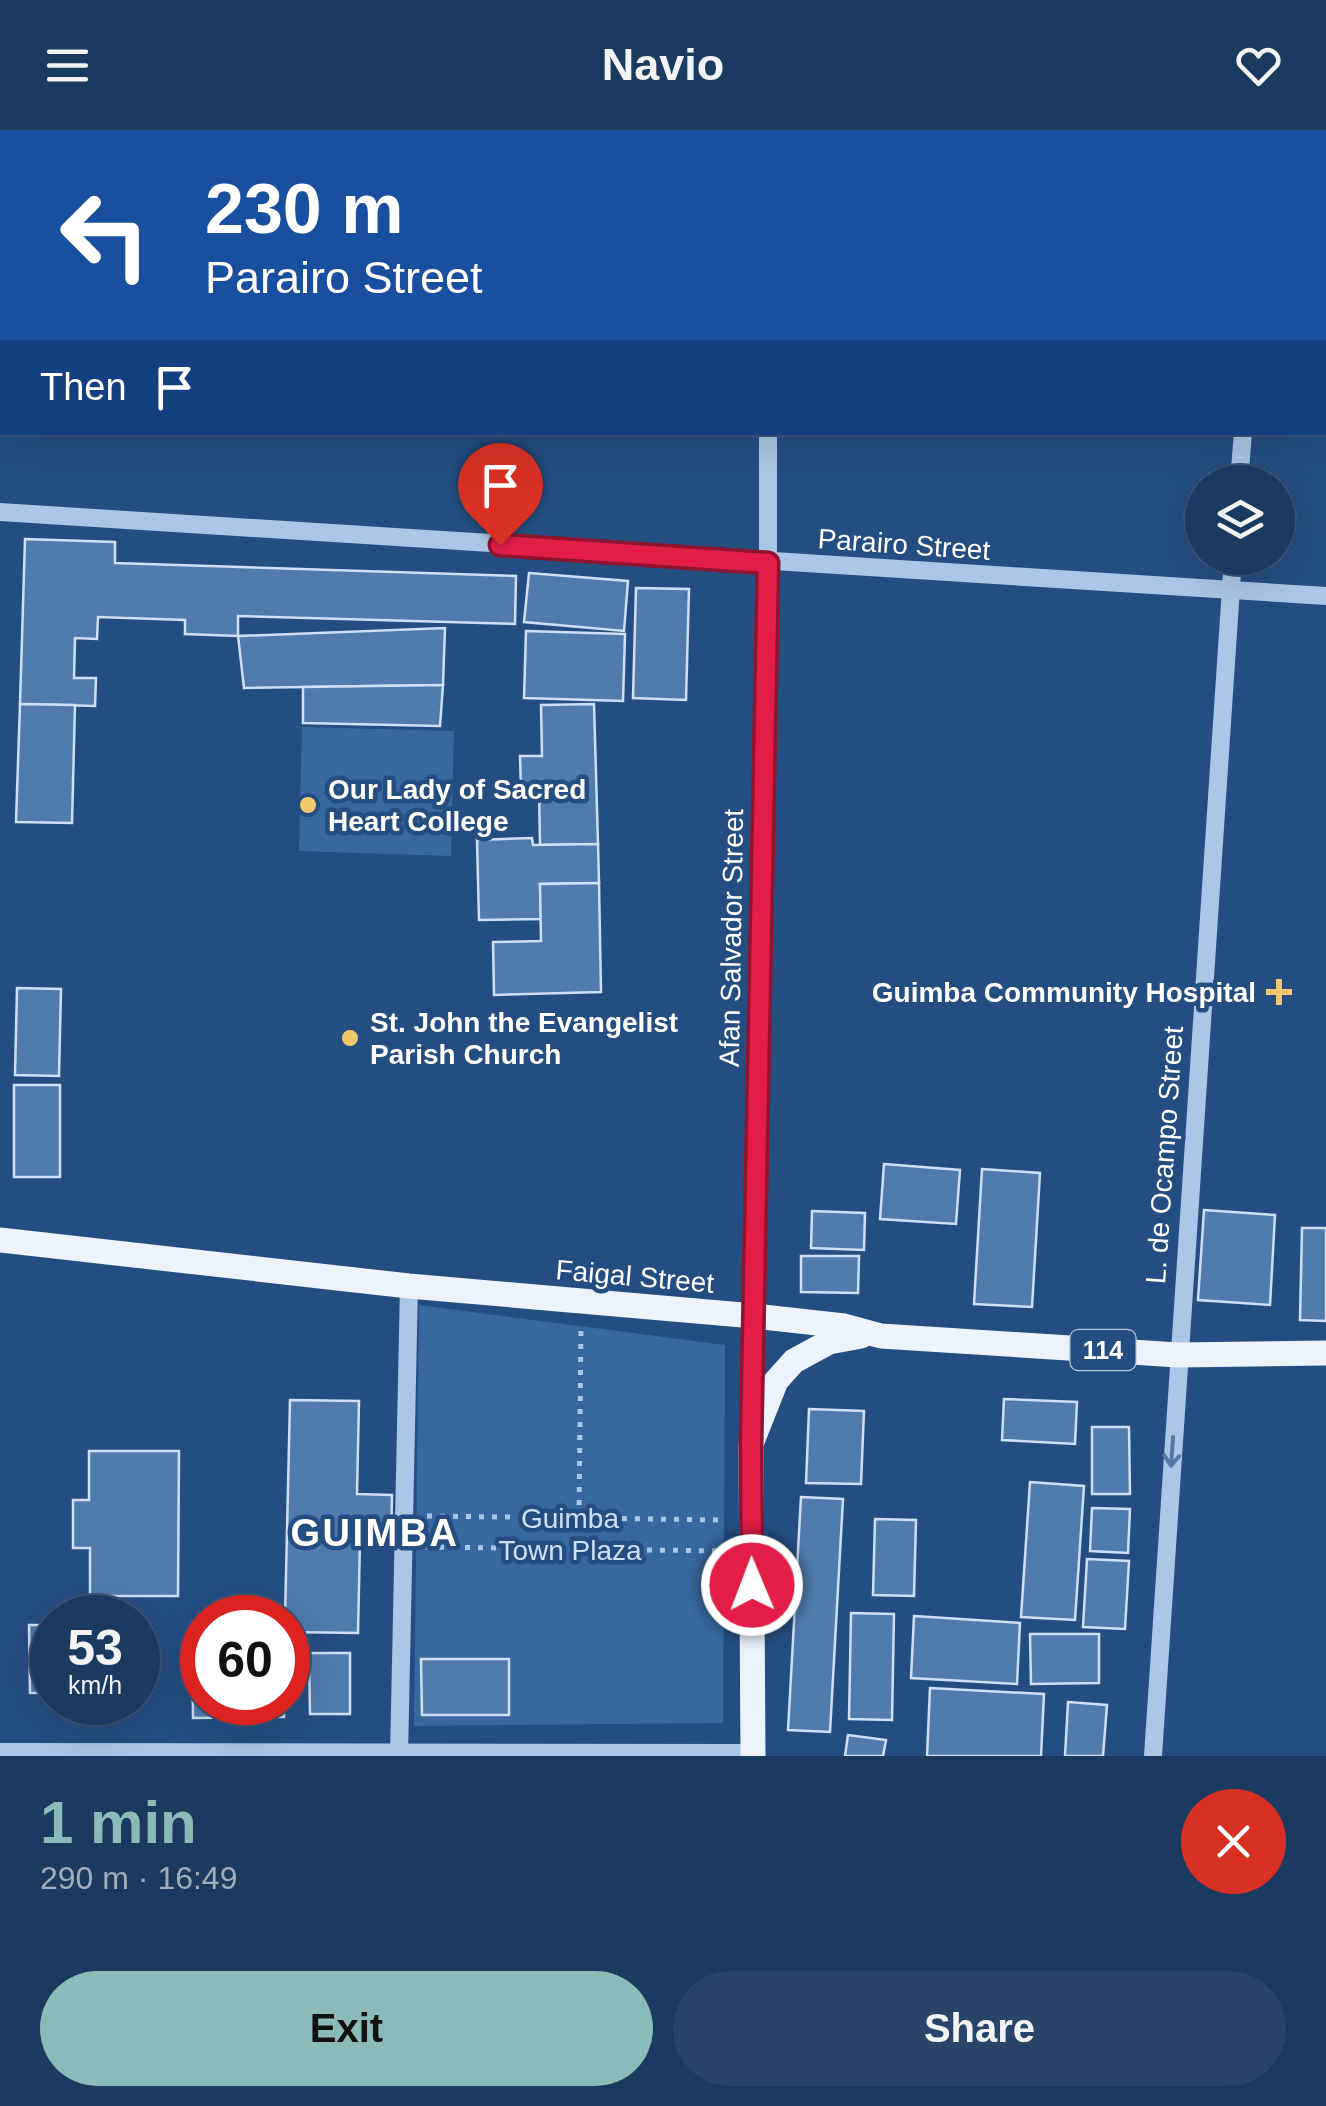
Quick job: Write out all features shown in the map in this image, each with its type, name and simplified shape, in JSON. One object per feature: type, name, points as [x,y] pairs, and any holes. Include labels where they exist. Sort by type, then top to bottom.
[{"type":"main road","name":"Faigal Street","points":[[0,1240],[409,1286],[754,1316],[844,1326],[881,1336],[1178,1355],[1326,1353]]},
{"type":"main road","name":"Afan Salvador Street","points":[[753,1754],[751,1444],[776,1381],[794,1362],[816,1347],[844,1337],[881,1336]]},
{"type":"street","name":"Afan Salvador Street","points":[[751,1444],[768,435]]},
{"type":"street","points":[[1240,465],[1242,435]]},
{"type":"street","name":"Parairo Street","points":[[0,512],[1326,596]]},
{"type":"street","name":"L. de Ocampo Street","points":[[1153,1756],[1232,575]]},
{"type":"street","points":[[398,1755],[409,1286]]},
{"type":"street","points":[[0,1752],[753,1754]]},
{"type":"path","points":[[579,1518],[581,1301]]},
{"type":"path","points":[[404,1516],[751,1520]]},
{"type":"path","points":[[403,1546],[752,1551]]},
{"type":"green space","points":[[302,727],[454,731],[451,856],[299,851]]},
{"type":"green space","name":"Guimba Town Plaza","points":[[419,1305],[725,1345],[723,1723],[414,1726]]},
{"type":"building","points":[[25,539],[115,542],[115,563],[516,576],[515,624],[238,616],[238,636],[185,634],[185,620],[98,617],[97,639],[75,638],[74,678],[96,678],[95,706],[20,704]]},
{"type":"building","points":[[529,573],[628,581],[624,631],[524,622]]},
{"type":"building","points":[[636,588],[689,589],[686,700],[633,698]]},
{"type":"building","points":[[445,628],[443,685],[244,688],[238,636]]},
{"type":"building","points":[[526,631],[625,634],[623,701],[524,698]]},
{"type":"building","points":[[443,685],[440,726],[303,723],[303,687]]},
{"type":"building","points":[[20,704],[75,705],[72,823],[16,822]]},
{"type":"building","points":[[594,704],[598,844],[540,845],[539,789],[521,790],[520,756],[542,756],[541,705]]},
{"type":"building","points":[[532,838],[533,845],[598,844],[599,883],[540,884],[541,919],[479,920],[477,840]]},
{"type":"building","points":[[599,883],[601,992],[494,995],[493,942],[541,941],[540,884]]},
{"type":"building","points":[[17,988],[61,989],[59,1076],[15,1075]]},
{"type":"building","points":[[14,1085],[60,1085],[60,1177],[14,1177]]},
{"type":"building","points":[[884,1164],[960,1170],[956,1224],[880,1219]]},
{"type":"building","points":[[982,1169],[1040,1173],[1032,1307],[974,1304]]},
{"type":"building","points":[[1204,1210],[1275,1215],[1270,1305],[1198,1300]]},
{"type":"building","points":[[812,1211],[865,1213],[864,1250],[811,1248]]},
{"type":"building","points":[[1302,1228],[1326,1228],[1326,1321],[1300,1320]]},
{"type":"building","points":[[801,1256],[859,1256],[858,1293],[801,1292]]},
{"type":"building","points":[[1004,1399],[1077,1402],[1075,1444],[1002,1440]]},
{"type":"building","points":[[290,1400],[359,1401],[357,1494],[392,1495],[391,1541],[360,1540],[358,1633],[310,1632],[310,1595],[286,1595]]},
{"type":"building","points":[[809,1409],[864,1411],[861,1484],[806,1483]]},
{"type":"building","points":[[1092,1427],[1129,1427],[1130,1494],[1092,1494]]},
{"type":"building","points":[[89,1451],[179,1451],[178,1596],[90,1595],[90,1548],[73,1548],[73,1500],[89,1500]]},
{"type":"building","points":[[1030,1482],[1084,1486],[1075,1620],[1021,1617]]},
{"type":"building","points":[[801,1497],[843,1499],[830,1732],[788,1730]]},
{"type":"building","points":[[1092,1508],[1130,1509],[1128,1553],[1090,1551]]},
{"type":"building","points":[[875,1519],[916,1520],[914,1596],[873,1595]]},
{"type":"building","points":[[1087,1559],[1129,1561],[1125,1629],[1083,1627]]},
{"type":"building","points":[[851,1613],[894,1614],[892,1720],[849,1719]]},
{"type":"building","points":[[914,1616],[1020,1623],[1017,1684],[911,1678]]},
{"type":"building","points":[[1030,1634],[1099,1634],[1099,1683],[1031,1684]]},
{"type":"building","points":[[310,1653],[350,1653],[350,1714],[310,1714]]},
{"type":"building","points":[[421,1659],[509,1659],[509,1715],[422,1715]]},
{"type":"building","points":[[930,1688],[1044,1694],[1041,1756],[927,1756]]},
{"type":"building","points":[[1068,1702],[1107,1705],[1103,1756],[1065,1756]]},
{"type":"building","points":[[848,1735],[886,1740],[883,1756],[845,1756]]},
{"type":"place","name":"Our Lady of Sacred Heart College","points":[[308,805]]},
{"type":"place","name":"Guimba Community Hospital","points":[[1279,992]]},
{"type":"place","name":"St. John the Evangelist Parish Church","points":[[350,1038]]},
{"type":"district","name":"GUIMBA","points":[[375,1533]]},
{"type":"route","points":[[500,545],[768,563],[751,1444],[752,1585]]}]
